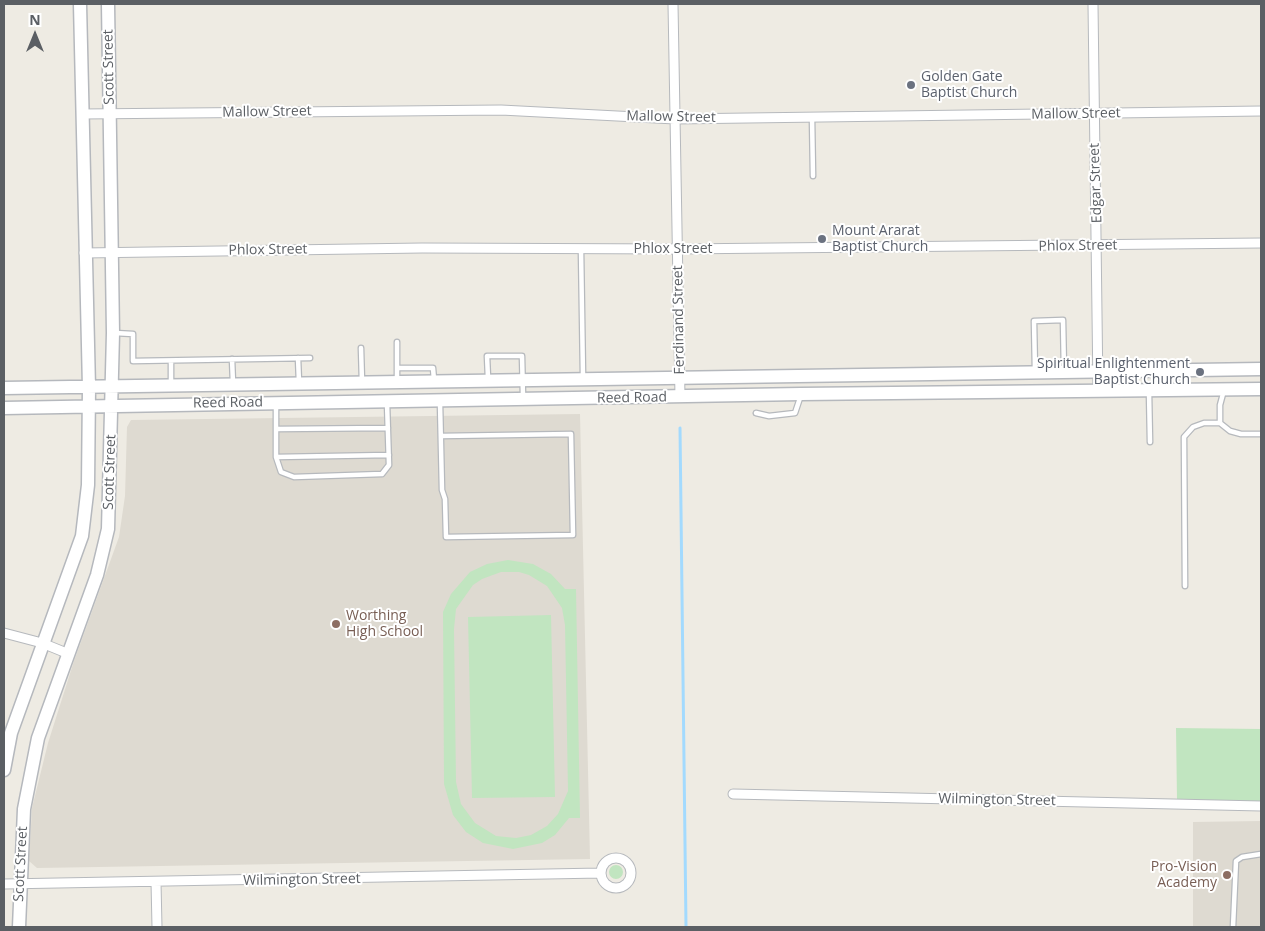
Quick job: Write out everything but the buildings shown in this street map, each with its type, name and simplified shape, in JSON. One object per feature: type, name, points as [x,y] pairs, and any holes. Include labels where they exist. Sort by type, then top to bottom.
[{"type":"street","name":"Scott Street","points":[[4,770],[11,733],[82,536],[88,485],[89,388],[84,252],[80,4]]},
{"type":"street","name":"Scott Street","points":[[18,927],[24,809],[38,738],[97,575],[108,529],[114,333],[108,4]]},
{"type":"street","name":"Ferdinand Street","points":[[673,4],[680,397]]},
{"type":"street","name":"Edgar Street","points":[[1093,4],[1098,246],[1098,391]]},
{"type":"street","name":"Mallow Street","points":[[82,114],[501,110],[675,118],[1261,111]]},
{"type":"street","name":"Phlox Street","points":[[84,252],[422,248],[678,249],[1261,244]]},
{"type":"street","name":"Reed Road","points":[[4,388],[434,381],[801,378],[1261,369]]},
{"type":"street","points":[[1224,370],[1224,389]]},
{"type":"street","points":[[953,375],[954,393]]},
{"type":"street","points":[[801,378],[802,394]]},
{"type":"street","points":[[276,402],[277,383]]},
{"type":"street","name":"Reed Road","points":[[4,408],[802,394],[1261,389]]},
{"type":"street","points":[[4,632],[42,643],[69,654]]},
{"type":"street","name":"Wilmington Street","points":[[733,794],[1261,806]]},
{"type":"street","name":"Wilmington Street","points":[[4,884],[601,873]]},
{"type":"street","points":[[156,882],[157,927]]},
{"type":"lane","points":[[812,117],[813,176]]},
{"type":"lane","points":[[581,249],[583,380]]},
{"type":"lane","points":[[1035,373],[1034,321],[1063,320],[1064,372]]},
{"type":"lane","points":[[114,333],[133,334],[133,361],[310,358]]},
{"type":"lane","points":[[397,342],[397,382]]},
{"type":"lane","points":[[361,348],[362,382]]},
{"type":"lane","points":[[488,381],[487,356],[522,356],[523,400]]},
{"type":"lane","points":[[298,358],[299,383]]},
{"type":"lane","points":[[232,359],[233,384]]},
{"type":"lane","points":[[171,360],[171,386]]},
{"type":"lane","points":[[397,368],[434,368],[434,381]]},
{"type":"lane","points":[[1220,423],[1220,405],[1224,389]]},
{"type":"lane","points":[[1149,390],[1150,442]]},
{"type":"lane","points":[[756,412],[769,416],[795,412],[802,394]]},
{"type":"lane","points":[[440,401],[441,436],[446,537],[573,535],[571,434],[441,436]]},
{"type":"lane","points":[[276,402],[276,456],[281,472],[294,477],[382,474],[389,465],[387,402]]},
{"type":"lane","points":[[1185,586],[1184,437],[1193,427],[1204,423],[1220,423],[1230,431],[1241,434],[1261,434]]},
{"type":"lane","points":[[276,430],[388,428]]},
{"type":"lane","points":[[276,456],[389,455]]},
{"type":"lane","points":[[1233,927],[1236,861],[1242,857],[1261,854]]},
{"type":"shaded area","name":"Worthing High School","points":[[580,414],[590,859],[37,868],[29,861],[32,808],[48,743],[74,661],[119,537],[125,496],[127,427],[131,420]]},
{"type":"shaded area","name":"Pro-Vision Academy","points":[[1261,821],[1261,927],[1193,927],[1193,822]]},
{"type":"green space","points":[[508,560],[533,564],[551,574],[565,589],[576,589],[580,818],[569,818],[555,835],[542,843],[513,849],[483,843],[466,832],[453,815],[444,784],[443,612],[451,594],[470,572],[487,564]],"holes":[[[501,572],[519,572],[529,575],[547,586],[562,608],[565,625],[568,791],[558,814],[547,826],[531,835],[516,838],[496,836],[475,823],[461,804],[456,782],[454,629],[456,609],[473,585],[482,579]]]},
{"type":"green space","points":[[551,615],[555,797],[472,798],[468,617]]},
{"type":"green space","points":[[1176,728],[1261,729],[1261,802],[1177,800]]},
{"type":"green space","points":[[613,865],[619,865],[623,872],[619,879],[613,879],[609,875],[609,869]]},
{"type":"waterway","points":[[680,428],[686,927]]},
{"type":"place","name":"Golden Gate Baptist Church","points":[[911,85]]},
{"type":"place","name":"Mount Ararat Baptist Church","points":[[822,239]]},
{"type":"place","name":"Spiritual Enlightenment Baptist Church","points":[[1200,372]]},
{"type":"place","name":"Worthing High School","points":[[336,624]]},
{"type":"place","name":"Pro-Vision Academy","points":[[1227,875]]}]
